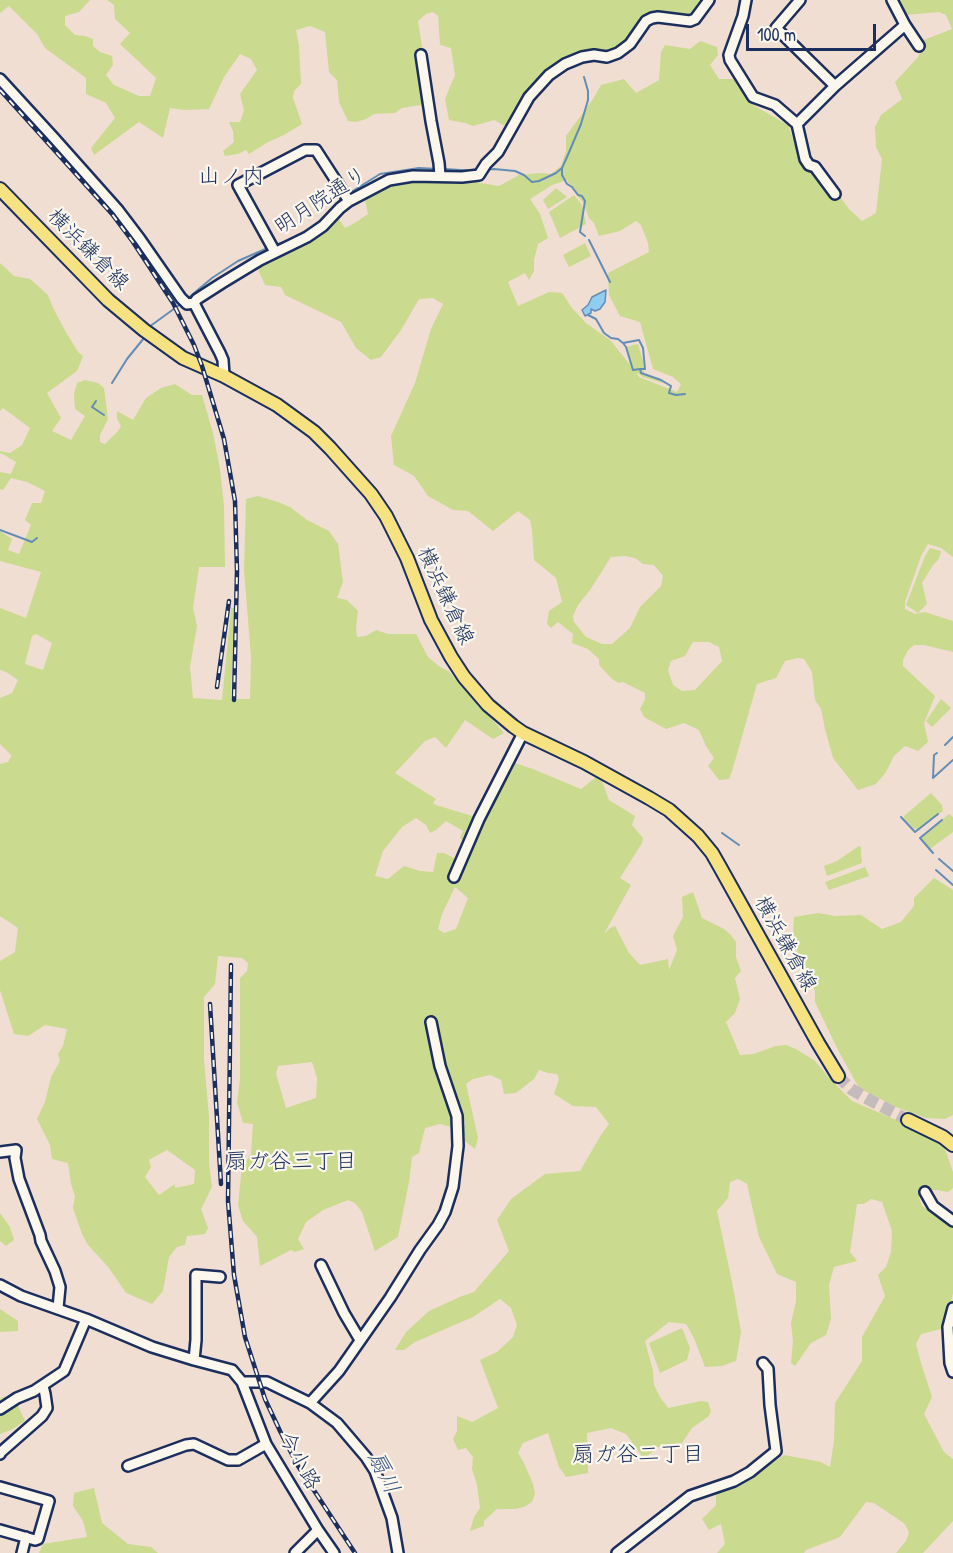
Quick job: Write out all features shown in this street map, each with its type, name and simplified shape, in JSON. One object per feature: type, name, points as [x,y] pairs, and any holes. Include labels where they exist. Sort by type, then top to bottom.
[{"type":"main road","name":"横浜鎌倉線","points":[[0,189],[108,300],[144,330],[183,358],[224,376],[269,400],[314,432],[371,494],[386,516],[407,558],[431,620],[464,677],[488,705],[524,733],[584,762],[669,810],[698,836],[712,852],[838,1076]]},
{"type":"main road","points":[[908,1120],[943,1137],[953,1145]]},
{"type":"street","name":"明月院通り","points":[[187,302],[197,299],[273,247],[307,237],[316,231],[346,197],[389,180],[440,170],[470,176],[479,175],[498,152],[529,97],[549,75],[570,61],[582,57],[594,55],[607,57],[618,53],[630,44],[646,21],[652,18],[690,21],[695,19],[709,0]]},
{"type":"street","points":[[746,0],[743,16],[729,55],[730,60],[753,97],[775,105],[797,124],[805,159],[809,165],[815,167],[835,194]]},
{"type":"street","points":[[800,0],[776,28],[835,86]]},
{"type":"street","points":[[892,0],[919,46]]},
{"type":"street","points":[[797,124],[835,86],[905,25]]},
{"type":"street","points":[[421,55],[440,170]]},
{"type":"street","points":[[0,79],[126,221],[187,302],[220,353],[224,376]]},
{"type":"street","points":[[273,247],[238,184],[305,150],[316,150],[346,197]]},
{"type":"street","points":[[454,877],[479,819],[524,733]]},
{"type":"street","points":[[310,1403],[339,1371],[390,1298],[438,1225],[453,1187],[458,1146],[457,1116],[440,1066],[431,1022]]},
{"type":"street","points":[[0,1152],[16,1150],[15,1158],[19,1179],[60,1287],[58,1308]]},
{"type":"street","points":[[925,1192],[933,1206],[953,1221]]},
{"type":"street","points":[[321,1265],[360,1340]]},
{"type":"street","points":[[194,1360],[196,1275],[220,1277]]},
{"type":"street","points":[[0,1285],[21,1296],[58,1308],[129,1338],[232,1370],[242,1382],[267,1382],[310,1403],[338,1423],[375,1471],[392,1518],[398,1553]]},
{"type":"street","points":[[953,1308],[948,1327],[950,1363],[953,1372]]},
{"type":"street","points":[[0,1409],[43,1386],[64,1371],[86,1319]]},
{"type":"street","points":[[617,1553],[690,1496],[734,1481],[750,1472],[776,1451],[768,1369],[763,1363]]},
{"type":"street","name":"今小路","points":[[242,1382],[266,1444],[334,1553]]},
{"type":"street","points":[[0,1454],[42,1416],[47,1408],[43,1386]]},
{"type":"street","points":[[128,1466],[186,1445],[194,1444],[228,1460],[238,1460],[266,1444]]},
{"type":"street","points":[[0,1486],[49,1501],[38,1539],[0,1530]]},
{"type":"street","points":[[296,1553],[318,1530]]},
{"type":"street","points":[[22,1553],[26,1537]]},
{"type":"green space","points":[[0,0],[90,0],[79,12],[65,16],[65,25],[75,35],[93,39],[93,46],[100,52],[112,56],[113,65],[106,75],[114,85],[139,96],[150,96],[156,78],[120,44],[130,33],[115,19],[114,5],[107,0],[706,0],[690,17],[650,15],[630,40],[613,52],[556,66],[512,126],[503,125],[494,120],[473,126],[449,120],[445,99],[455,75],[451,48],[440,45],[438,16],[433,12],[426,14],[418,21],[428,83],[421,105],[402,108],[395,113],[374,114],[356,122],[348,121],[339,102],[337,80],[329,72],[325,32],[310,26],[296,30],[301,84],[294,91],[293,98],[302,124],[249,154],[246,150],[225,156],[223,151],[234,142],[229,122],[240,122],[244,110],[240,94],[257,70],[251,59],[240,54],[224,77],[209,109],[170,108],[163,138],[139,122],[94,155],[91,148],[115,118],[106,103],[86,94],[86,78],[45,48],[37,34],[9,6],[0,13]]},
{"type":"green space","points":[[899,0],[953,0],[953,557],[941,548],[928,544],[921,556],[905,602],[905,609],[915,614],[925,612],[953,621],[953,652],[924,645],[914,645],[908,650],[903,666],[935,696],[924,723],[928,742],[918,751],[905,746],[894,756],[886,772],[876,784],[858,790],[833,758],[821,709],[815,700],[812,672],[804,659],[798,658],[785,661],[776,678],[757,684],[729,779],[719,780],[708,766],[714,758],[699,730],[684,723],[666,729],[644,717],[640,709],[645,693],[611,678],[599,665],[599,659],[588,649],[572,643],[573,634],[558,622],[551,628],[547,624],[549,611],[562,602],[556,578],[534,560],[530,520],[518,511],[493,531],[468,511],[453,510],[428,496],[414,476],[394,465],[391,436],[415,383],[431,329],[443,304],[433,298],[419,299],[401,330],[381,357],[371,360],[356,348],[341,322],[285,295],[281,287],[265,285],[258,266],[336,215],[345,228],[353,224],[368,214],[364,194],[393,183],[471,175],[475,182],[499,186],[519,175],[551,174],[561,166],[566,151],[566,136],[601,85],[624,79],[636,93],[659,80],[661,52],[665,45],[690,49],[700,41],[717,47],[718,55],[710,65],[719,79],[733,79],[740,83],[753,105],[788,125],[796,147],[862,221],[876,213],[882,159],[876,147],[875,127],[881,115],[902,99],[895,82],[918,57],[923,45],[921,41],[952,29],[946,15],[939,12],[906,15]],"holes":[[[567,180],[584,204],[599,236],[620,231],[636,221],[641,225],[649,252],[608,273],[609,295],[620,316],[640,322],[653,369],[673,377],[681,384],[677,392],[639,377],[636,372],[643,377],[666,384],[644,373],[638,344],[626,347],[631,366],[611,341],[586,323],[562,293],[549,292],[518,306],[508,282],[525,273],[529,280],[534,271],[538,244],[548,238],[540,214],[530,199],[552,185]],[[611,557],[635,558],[643,564],[654,565],[663,576],[661,586],[640,607],[630,628],[612,644],[602,644],[586,637],[574,622],[573,616]],[[693,642],[709,642],[719,647],[722,661],[695,690],[682,691],[673,685],[668,670],[671,661],[685,656]]]},
{"type":"green space","points":[[556,188],[567,197],[548,209],[543,200]]},
{"type":"green space","points":[[574,195],[582,205],[586,224],[560,238],[549,212]]},
{"type":"green space","points":[[585,243],[591,256],[569,267],[563,255]]},
{"type":"green space","points":[[0,263],[14,276],[30,279],[48,295],[67,334],[83,356],[77,371],[47,393],[61,418],[52,431],[71,440],[85,416],[75,409],[74,394],[77,383],[85,380],[98,383],[104,388],[108,419],[100,435],[100,442],[105,444],[121,426],[117,419],[117,411],[133,420],[146,398],[161,388],[175,384],[192,395],[202,395],[220,469],[224,506],[225,567],[199,567],[193,608],[197,626],[190,667],[193,698],[222,700],[231,608],[234,608],[231,699],[250,699],[251,657],[244,570],[246,499],[258,496],[290,507],[307,520],[329,531],[338,544],[343,582],[337,598],[347,600],[358,611],[357,637],[366,636],[376,630],[388,634],[416,634],[428,657],[448,671],[468,691],[504,733],[493,739],[465,720],[446,748],[435,737],[425,741],[395,773],[436,799],[433,803],[436,805],[472,816],[483,816],[512,762],[581,789],[596,777],[602,781],[609,800],[635,816],[632,825],[643,838],[620,878],[631,885],[604,934],[615,926],[629,953],[640,965],[668,959],[669,970],[677,950],[673,936],[683,917],[682,897],[693,892],[702,918],[724,929],[736,942],[736,957],[741,971],[735,978],[740,999],[735,1013],[726,1022],[740,1055],[753,1054],[776,1046],[786,1045],[796,1049],[815,1061],[852,1101],[896,1120],[944,1146],[953,1172],[953,1188],[948,1192],[923,1190],[919,1193],[919,1198],[922,1206],[953,1228],[953,1293],[947,1319],[941,1329],[921,1334],[916,1344],[932,1397],[924,1414],[944,1452],[953,1459],[953,1521],[923,1553],[896,1553],[906,1541],[909,1533],[905,1524],[874,1503],[866,1502],[840,1537],[806,1550],[804,1553],[717,1553],[725,1544],[721,1524],[709,1530],[702,1519],[716,1505],[716,1493],[740,1485],[784,1455],[821,1462],[830,1467],[834,1441],[835,1403],[862,1361],[862,1337],[885,1296],[878,1275],[886,1267],[891,1252],[892,1231],[882,1202],[871,1199],[864,1204],[857,1204],[850,1252],[857,1261],[834,1267],[829,1285],[831,1319],[826,1335],[811,1343],[795,1366],[791,1363],[793,1341],[791,1323],[796,1301],[796,1282],[777,1274],[759,1237],[747,1184],[738,1179],[730,1182],[728,1198],[717,1211],[741,1332],[736,1361],[722,1366],[705,1367],[686,1324],[669,1322],[645,1341],[653,1371],[654,1385],[668,1408],[701,1401],[708,1402],[711,1411],[709,1416],[692,1428],[682,1443],[658,1447],[644,1459],[626,1434],[611,1428],[587,1433],[588,1473],[566,1477],[559,1467],[548,1433],[523,1443],[518,1453],[533,1484],[535,1494],[532,1502],[515,1509],[497,1509],[484,1521],[484,1526],[470,1531],[474,1517],[480,1508],[472,1469],[473,1457],[466,1448],[458,1450],[453,1439],[457,1431],[457,1416],[472,1422],[498,1408],[480,1360],[497,1352],[513,1337],[517,1325],[511,1308],[500,1299],[473,1317],[415,1342],[404,1350],[395,1350],[406,1332],[429,1311],[474,1292],[509,1251],[497,1220],[511,1199],[545,1174],[580,1171],[609,1124],[596,1107],[573,1106],[554,1094],[559,1079],[557,1074],[539,1070],[534,1079],[516,1093],[504,1094],[501,1080],[490,1075],[473,1079],[466,1084],[478,1138],[475,1149],[463,1140],[465,1121],[451,1127],[440,1124],[425,1128],[419,1153],[412,1157],[398,1237],[375,1251],[362,1212],[355,1203],[348,1200],[323,1210],[306,1222],[298,1239],[304,1249],[295,1252],[291,1250],[260,1266],[257,1237],[243,1221],[238,1205],[242,1166],[251,1154],[253,1124],[243,1123],[237,1102],[240,1079],[240,978],[247,971],[248,963],[242,958],[218,956],[215,984],[204,997],[204,1059],[212,1187],[201,1209],[208,1228],[205,1234],[187,1236],[185,1245],[177,1247],[169,1257],[163,1291],[152,1304],[126,1293],[82,1234],[73,1208],[75,1196],[68,1163],[52,1159],[50,1145],[37,1119],[45,1102],[51,1077],[60,1061],[58,1054],[63,1046],[67,1029],[45,1025],[28,1036],[14,1034],[0,990],[0,961],[15,952],[18,928],[0,916],[0,764],[8,762],[11,755],[0,744],[0,698],[12,693],[18,680],[0,670],[0,608],[26,618],[41,572],[0,561],[0,531],[12,539],[8,550],[19,554],[31,525],[25,520],[32,503],[41,503],[45,491],[27,482],[11,478],[3,490],[0,489],[0,472],[11,474],[16,462],[0,454],[0,451],[10,453],[22,445],[30,428],[3,408],[0,411]],"holes":[[[36,634],[52,643],[43,670],[25,664],[32,636]],[[416,818],[426,825],[430,833],[446,821],[463,831],[460,838],[471,846],[459,868],[454,858],[444,853],[437,853],[433,872],[404,866],[388,879],[375,876],[383,851],[402,827]],[[455,887],[468,898],[456,929],[444,933],[438,929],[442,914]],[[312,1062],[317,1078],[316,1098],[286,1108],[276,1074],[278,1066]],[[167,1150],[195,1170],[194,1184],[175,1188],[175,1184],[159,1195],[145,1177],[151,1167],[149,1160]]]},
{"type":"green space","points":[[930,548],[941,551],[939,559],[922,583],[927,604],[918,613],[906,605]]},
{"type":"green space","points":[[941,699],[951,708],[932,727],[926,721]]},
{"type":"green space","points":[[931,793],[942,805],[943,811],[918,830],[913,828],[904,816]]},
{"type":"green space","points":[[949,814],[953,817],[953,832],[930,849],[921,836]]},
{"type":"green space","points":[[859,846],[862,863],[827,876],[824,866],[837,861]]},
{"type":"green space","points":[[865,867],[869,876],[829,890],[825,882]]},
{"type":"green space","points":[[934,878],[953,890],[953,1115],[945,1119],[926,1118],[898,1108],[859,1088],[815,1002],[815,991],[794,944],[793,936],[794,917],[818,913],[835,916],[861,915],[882,929],[901,922],[914,906],[914,898]]},
{"type":"green space","points":[[0,1213],[10,1227],[14,1240],[6,1246],[0,1241]]},
{"type":"green space","points":[[0,1309],[18,1321],[18,1331],[0,1332]]},
{"type":"green space","points":[[682,1328],[690,1348],[687,1360],[660,1373],[649,1343]]},
{"type":"green space","points":[[13,1395],[25,1421],[0,1434],[0,1399]]},
{"type":"green space","points":[[94,1488],[102,1523],[128,1544],[151,1547],[158,1553],[39,1553],[43,1544],[87,1537],[83,1521],[73,1506],[74,1493]]},
{"type":"water","points":[[606,290],[605,302],[600,309],[595,311],[591,309],[591,313],[585,316],[582,310],[592,297]]},
{"type":"waterway","points":[[485,170],[515,171],[532,182],[539,181],[562,168],[581,124],[588,100],[584,77]]},
{"type":"waterway","points":[[348,194],[380,174],[419,168],[438,169]]},
{"type":"waterway","points":[[444,169],[477,171]]},
{"type":"waterway","points":[[562,169],[562,175],[567,184],[585,201],[580,232],[585,236]]},
{"type":"waterway","points":[[275,245],[308,230],[343,197]]},
{"type":"waterway","points":[[589,240],[610,282]]},
{"type":"waterway","points":[[187,299],[212,278],[238,261],[270,247]]},
{"type":"waterway","points":[[149,327],[182,303]]},
{"type":"waterway","points":[[588,315],[596,319],[604,333],[611,338],[623,343],[639,340],[643,348],[645,369],[640,369],[641,373],[671,386],[669,393],[685,394]]},
{"type":"waterway","points":[[112,383],[144,338]]},
{"type":"waterway","points":[[623,343],[633,370],[640,369]]},
{"type":"waterway","points":[[96,401],[92,407],[104,415]]},
{"type":"waterway","points":[[0,530],[32,542],[37,538]]},
{"type":"waterway","points":[[945,745],[953,737]]},
{"type":"waterway","points":[[933,778],[934,755],[937,753]]},
{"type":"waterway","points":[[933,778],[953,760]]},
{"type":"waterway","points":[[901,817],[915,832],[938,814]]},
{"type":"waterway","points":[[933,853],[920,838],[942,820]]},
{"type":"waterway","points":[[722,833],[739,845]]},
{"type":"waterway","points":[[939,859],[953,871]]},
{"type":"waterway","points":[[936,870],[953,885]]},
{"type":"waterway","name":"扇川","points":[[292,1399],[314,1411]]},
{"type":"waterway","name":"扇川","points":[[325,1420],[341,1434]]},
{"type":"tunnel","points":[[838,1076],[851,1089],[908,1120]]},
{"type":"railway","points":[[0,90],[112,214],[173,303],[194,345],[224,439],[235,501],[237,571],[234,700]]},
{"type":"railway","points":[[217,687],[229,601]]},
{"type":"railway","points":[[231,965],[228,1201],[234,1275],[245,1337],[265,1399],[280,1431],[298,1466],[355,1553]]},
{"type":"railway","points":[[210,1004],[221,1184]]},
{"type":"district","name":"山ノ内","points":[[231,177]]},
{"type":"district","name":"扇ガ谷三丁目","points":[[291,1162]]},
{"type":"district","name":"扇ガ谷二丁目","points":[[638,1455]]}]
